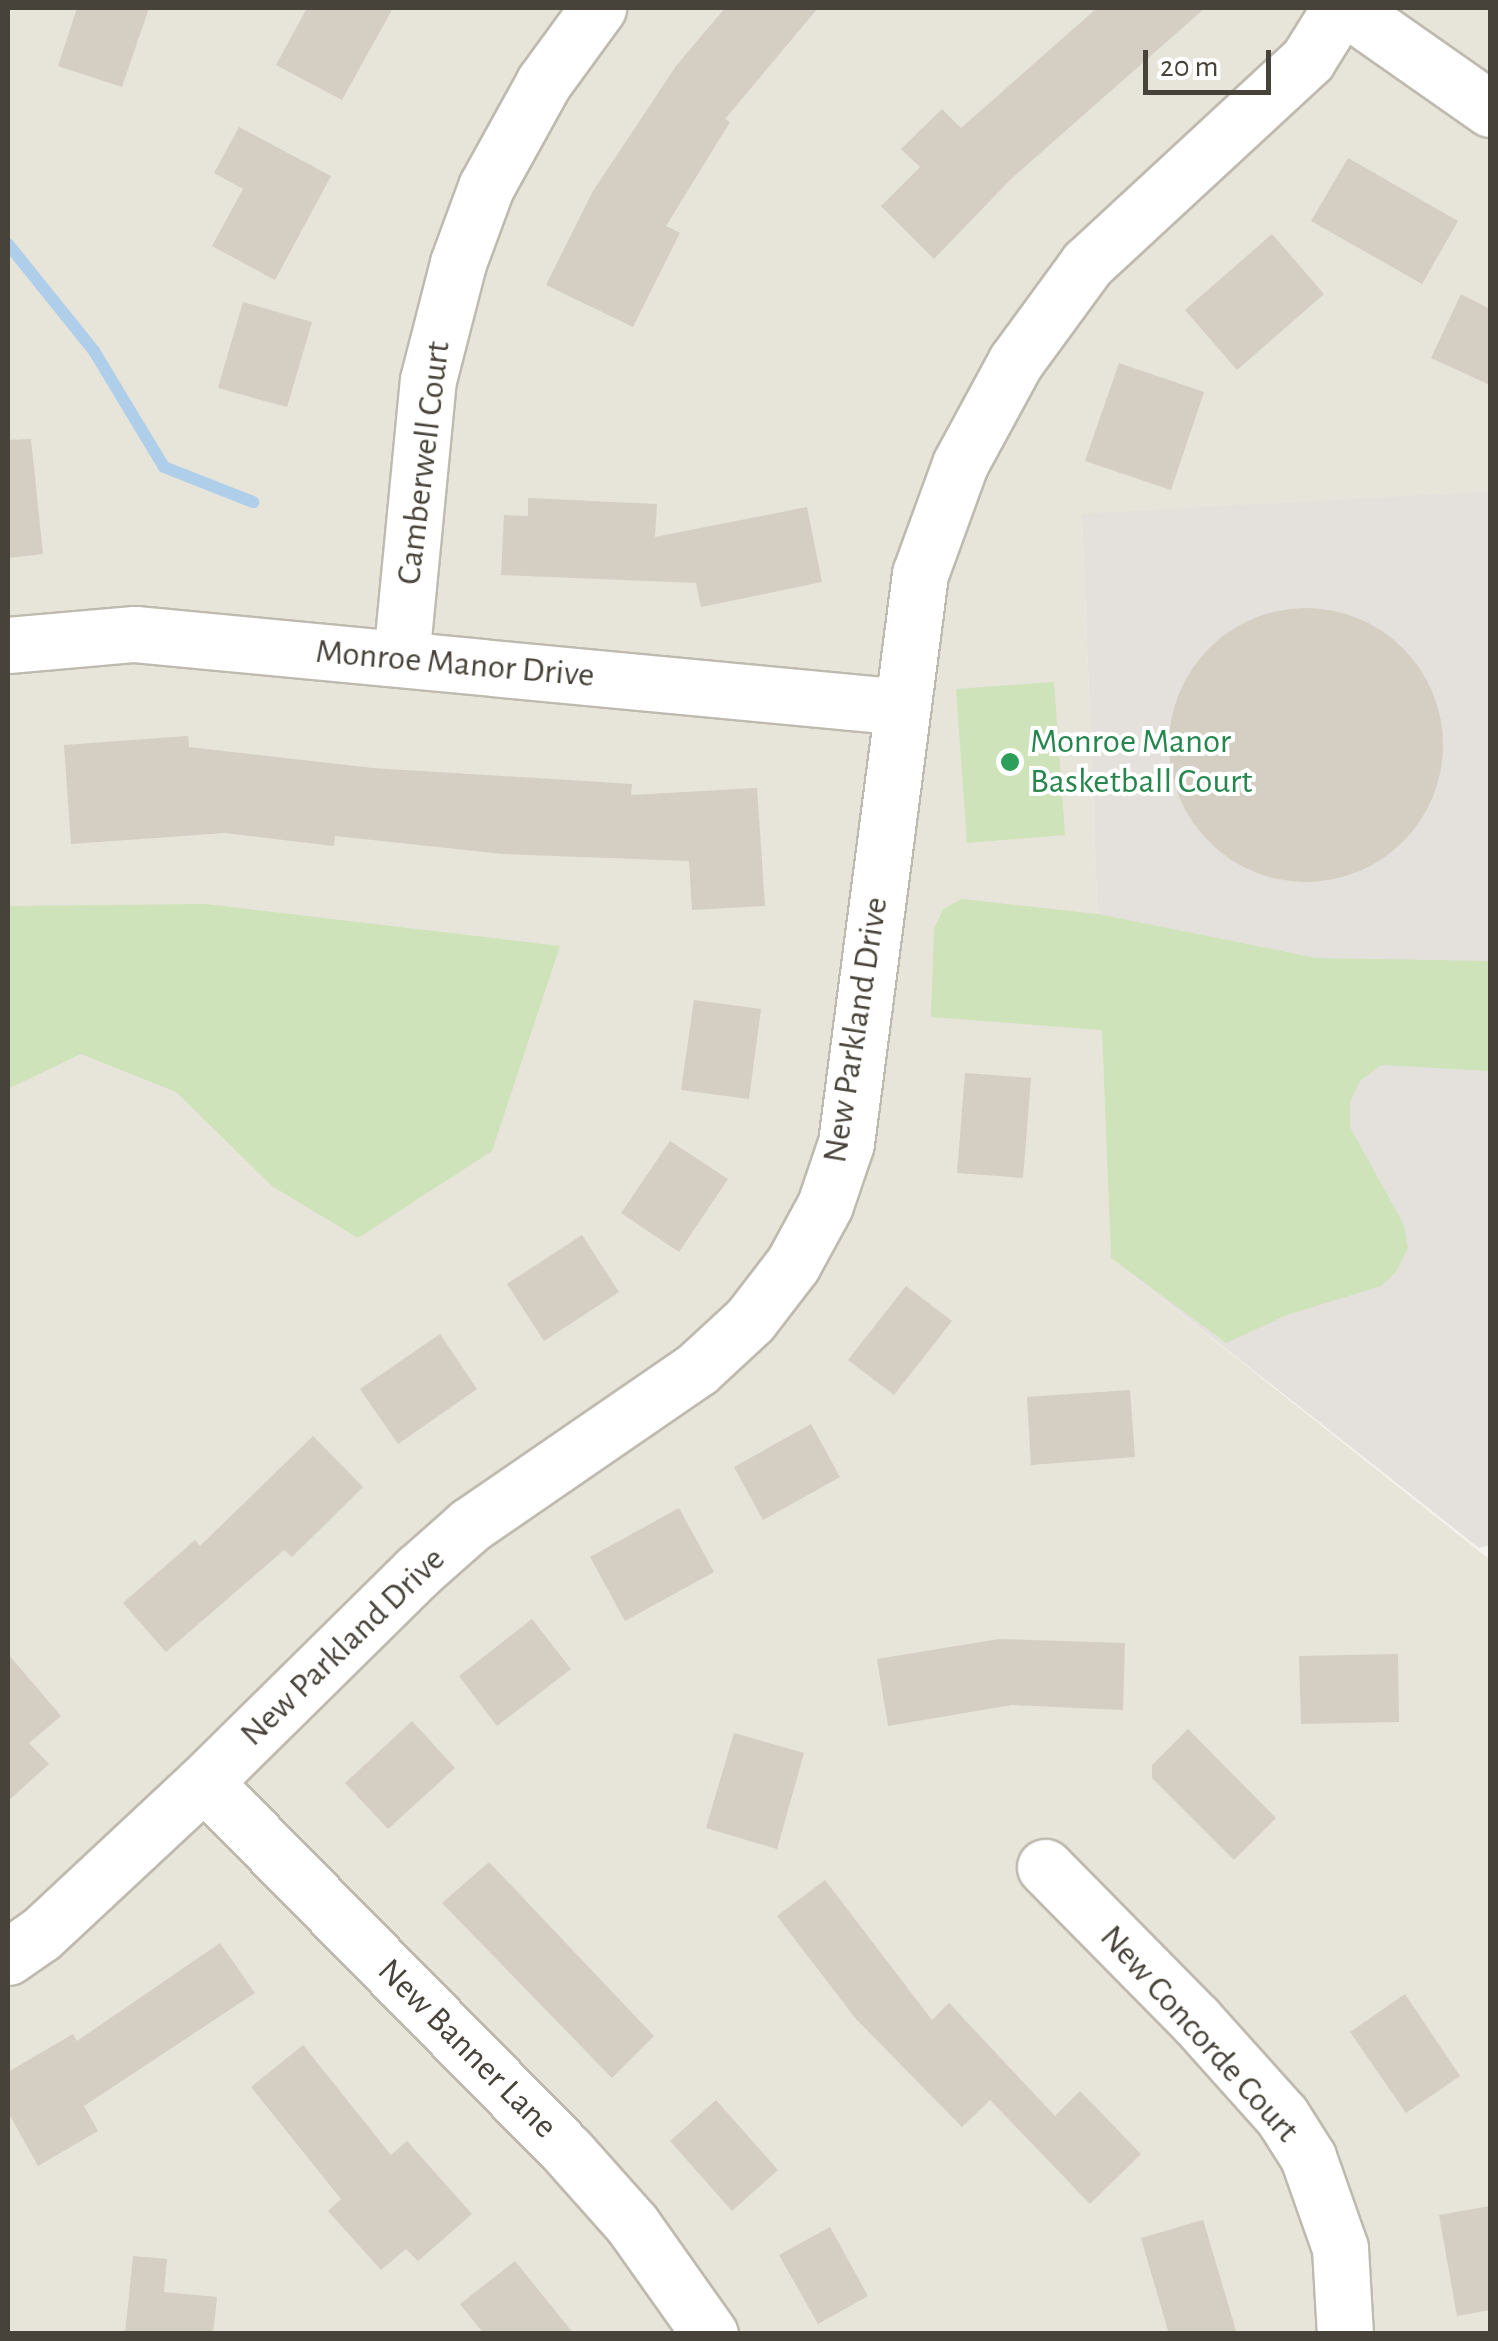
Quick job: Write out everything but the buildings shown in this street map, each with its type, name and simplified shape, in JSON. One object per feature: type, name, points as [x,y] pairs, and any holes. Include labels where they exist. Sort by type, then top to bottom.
[{"type":"street","name":"Camberwell Court","points":[[401,658],[428,380],[458,263],[486,187],[544,82],[598,8]]},
{"type":"street","points":[[1343,8],[1490,109]]},
{"type":"street","name":"New Parkland Drive","points":[[8,1957],[40,1935],[204,1782],[470,1525],[698,1368],[750,1320],[793,1264],[824,1205],[846,1143],[920,574],[960,464],[1016,361],[1087,264],[1308,60],[1343,8]]},
{"type":"street","name":"Monroe Manor Drive","points":[[8,645],[135,634],[902,707]]},
{"type":"street","name":"New Banner Lane","points":[[204,1782],[567,2151],[632,2224],[710,2334]]},
{"type":"street","name":"New Concorde Court","points":[[1045,1867],[1195,2020],[1291,2130],[1308,2157],[1340,2248],[1345,2334]]},
{"type":"shaded area","points":[[8,8],[1490,8],[1490,491],[1082,515],[1111,1258],[1490,1560],[1490,2333],[8,2334]]},
{"type":"shaded area","points":[[1490,491],[1490,1545],[1479,1548],[1111,1258],[1082,514]]},
{"type":"green space","name":"Monroe Manor Basketball Court","points":[[1054,682],[1065,835],[967,843],[956,689]]},
{"type":"green space","points":[[962,899],[1098,914],[1316,958],[1490,961],[1490,1071],[1381,1065],[1360,1081],[1350,1102],[1350,1127],[1404,1225],[1408,1248],[1396,1272],[1381,1286],[1287,1315],[1226,1343],[1111,1258],[1102,1030],[931,1017],[934,929],[943,909]]},
{"type":"green space","points":[[206,904],[560,946],[492,1151],[358,1238],[272,1186],[176,1092],[81,1054],[8,1089],[8,906]]},
{"type":"waterway","points":[[8,244],[94,351],[164,467],[253,502]]},
{"type":"place","name":"Monroe Manor Basketball Court","points":[[1010,762]]}]
